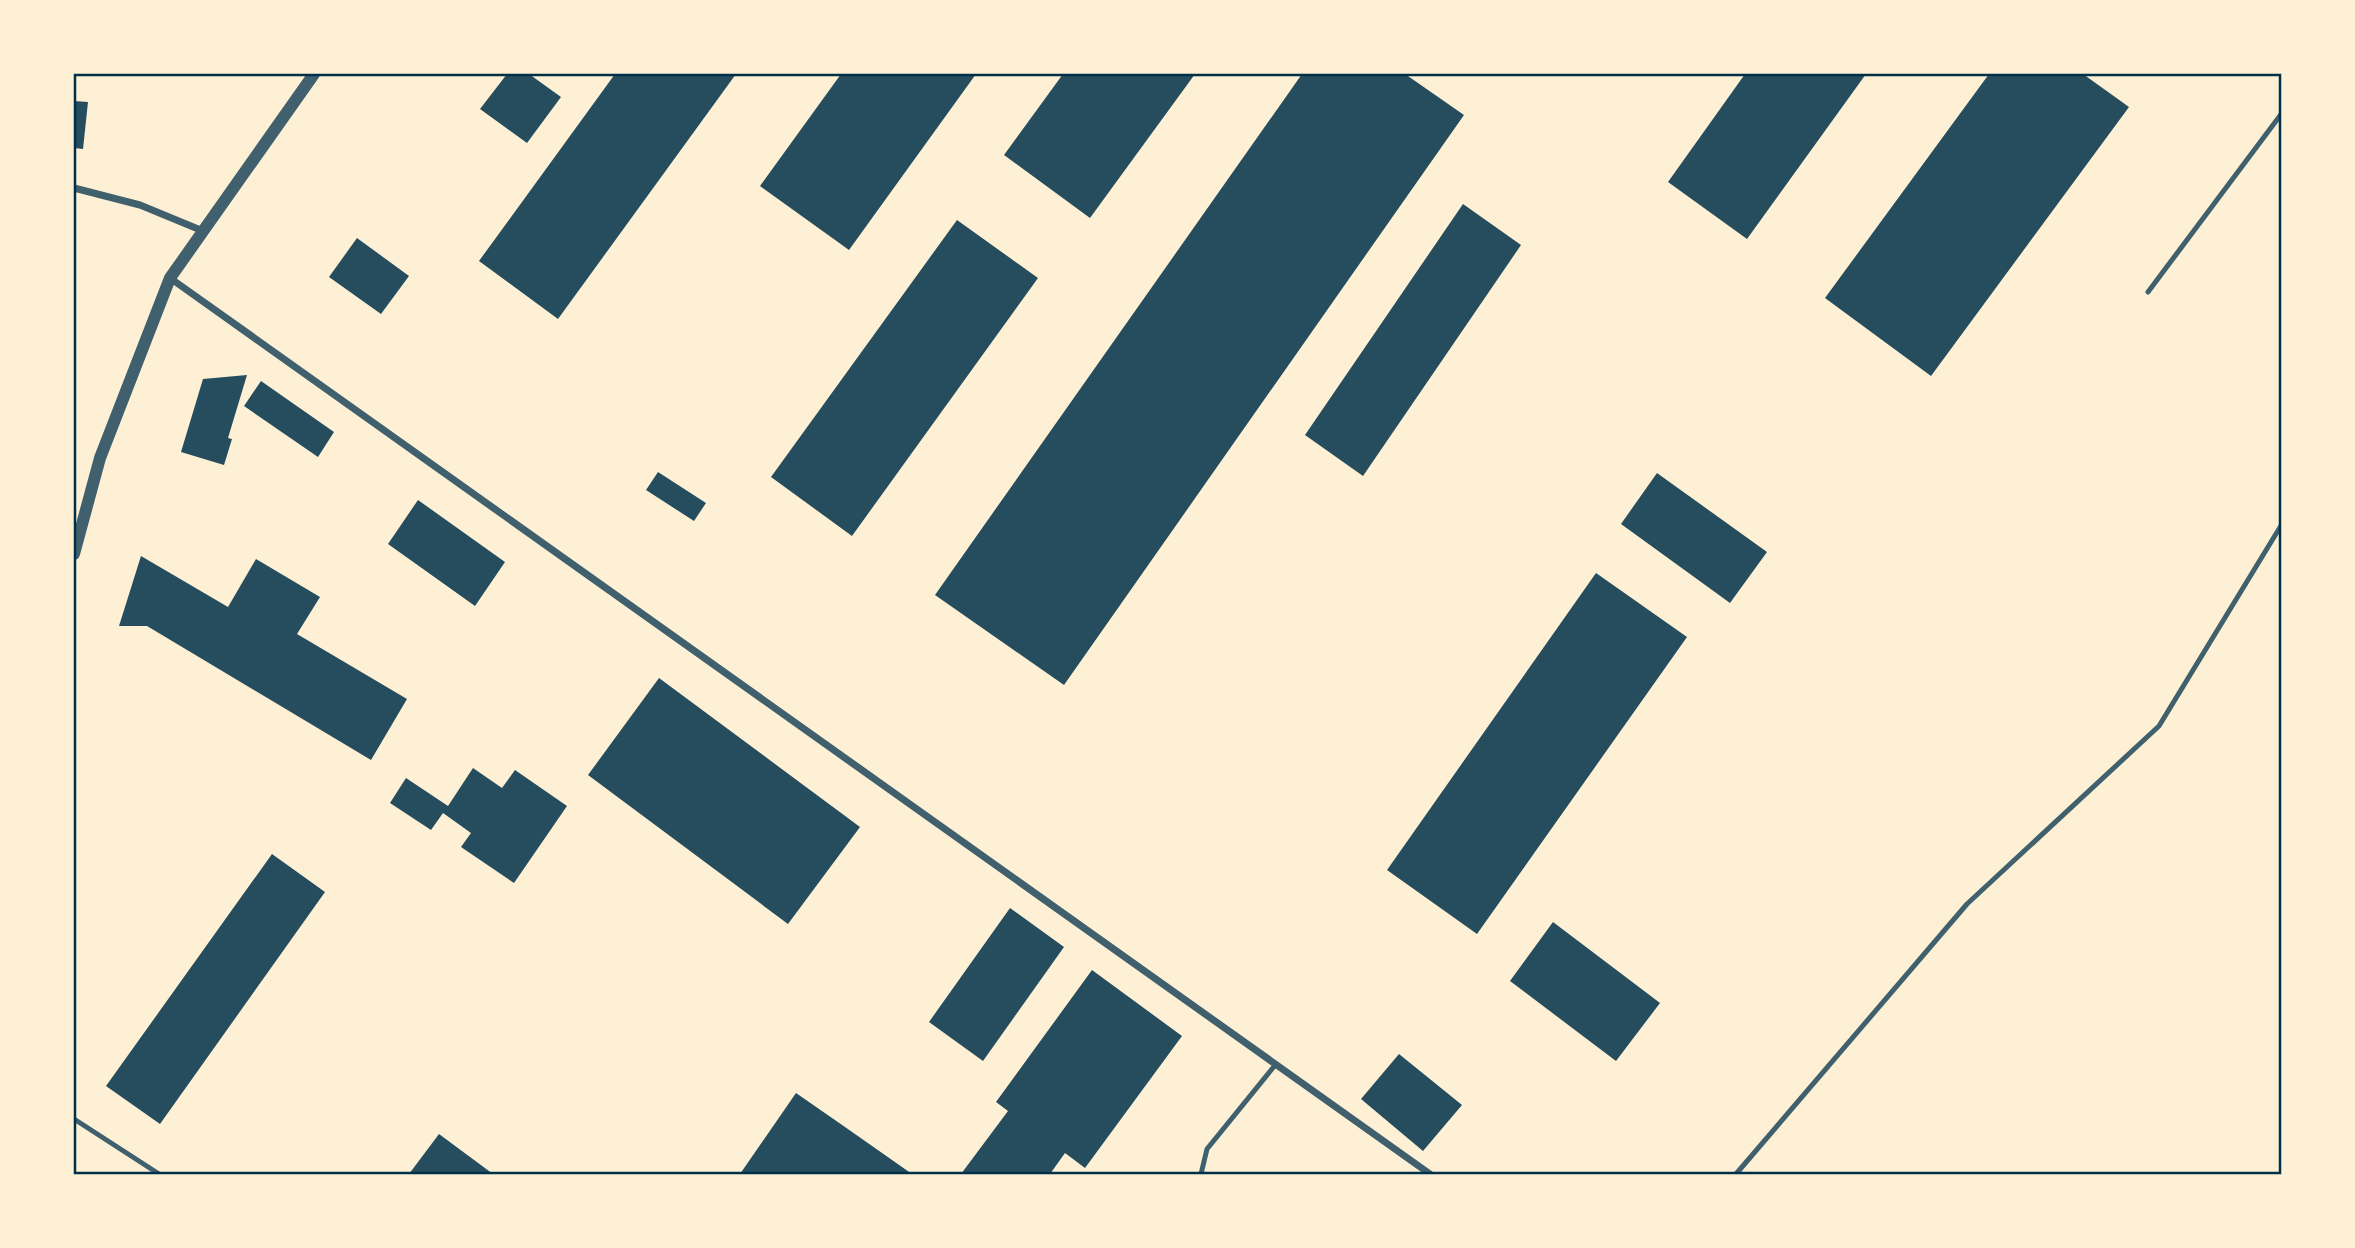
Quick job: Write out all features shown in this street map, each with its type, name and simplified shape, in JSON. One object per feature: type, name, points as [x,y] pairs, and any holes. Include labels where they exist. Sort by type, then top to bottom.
[{"type":"street","points":[[74,554],[100,458],[170,278],[314,74]]},
{"type":"street","points":[[74,188],[140,205],[203,231]]},
{"type":"street","points":[[170,278],[1430,1174]]},
{"type":"lane","points":[[2148,292],[2281,113]]},
{"type":"lane","points":[[1737,1174],[1967,904],[2159,726],[2281,524]]},
{"type":"lane","points":[[1201,1174],[1207,1149],[1276,1064]]},
{"type":"lane","points":[[74,1119],[159,1174]]},
{"type":"building","points":[[507,74],[529,74],[561,97],[527,143],[480,109]]},
{"type":"building","points":[[615,74],[736,74],[558,319],[479,261]]},
{"type":"building","points":[[841,74],[976,74],[849,250],[760,186]]},
{"type":"building","points":[[1063,74],[1195,74],[1090,218],[1004,155]]},
{"type":"building","points":[[1302,74],[1405,74],[1464,115],[1064,685],[935,595]]},
{"type":"building","points":[[1745,74],[1866,74],[1747,239],[1668,182]]},
{"type":"building","points":[[1989,74],[2083,74],[2129,107],[1931,376],[1825,298]]},
{"type":"building","points":[[74,101],[88,102],[83,149],[74,148]]},
{"type":"building","points":[[1463,204],[1521,245],[1363,476],[1305,435]]},
{"type":"building","points":[[957,220],[1038,278],[852,536],[771,477]]},
{"type":"building","points":[[357,238],[409,276],[381,314],[329,277]]},
{"type":"building","points":[[247,375],[228,438],[232,439],[224,465],[181,452],[203,379]]},
{"type":"building","points":[[261,381],[334,432],[318,457],[244,406]]},
{"type":"building","points":[[658,472],[706,503],[694,521],[646,490]]},
{"type":"building","points":[[1657,473],[1767,552],[1730,603],[1621,524]]},
{"type":"building","points":[[418,500],[505,562],[475,606],[388,544]]},
{"type":"building","points":[[141,556],[228,607],[256,559],[320,597],[297,634],[407,699],[371,760],[147,626],[119,626]]},
{"type":"building","points":[[1596,573],[1687,637],[1477,934],[1387,870]]},
{"type":"building","points":[[659,678],[860,827],[788,924],[588,775]]},
{"type":"building","points":[[473,768],[502,788],[515,770],[567,806],[514,883],[461,847],[471,833],[443,813],[431,830],[390,803],[406,778],[448,806]]},
{"type":"building","points":[[272,854],[325,892],[160,1124],[106,1086]]},
{"type":"building","points":[[1010,908],[1064,947],[983,1061],[929,1022]]},
{"type":"building","points":[[1553,922],[1660,1003],[1616,1061],[1510,981]]},
{"type":"building","points":[[1092,970],[1182,1036],[1085,1168],[1065,1153],[1050,1174],[961,1174],[1008,1111],[996,1102]]},
{"type":"building","points":[[1399,1054],[1462,1105],[1423,1151],[1361,1099]]},
{"type":"building","points":[[796,1093],[845,1127],[912,1174],[740,1174]]},
{"type":"building","points":[[439,1134],[493,1174],[409,1174]]}]
